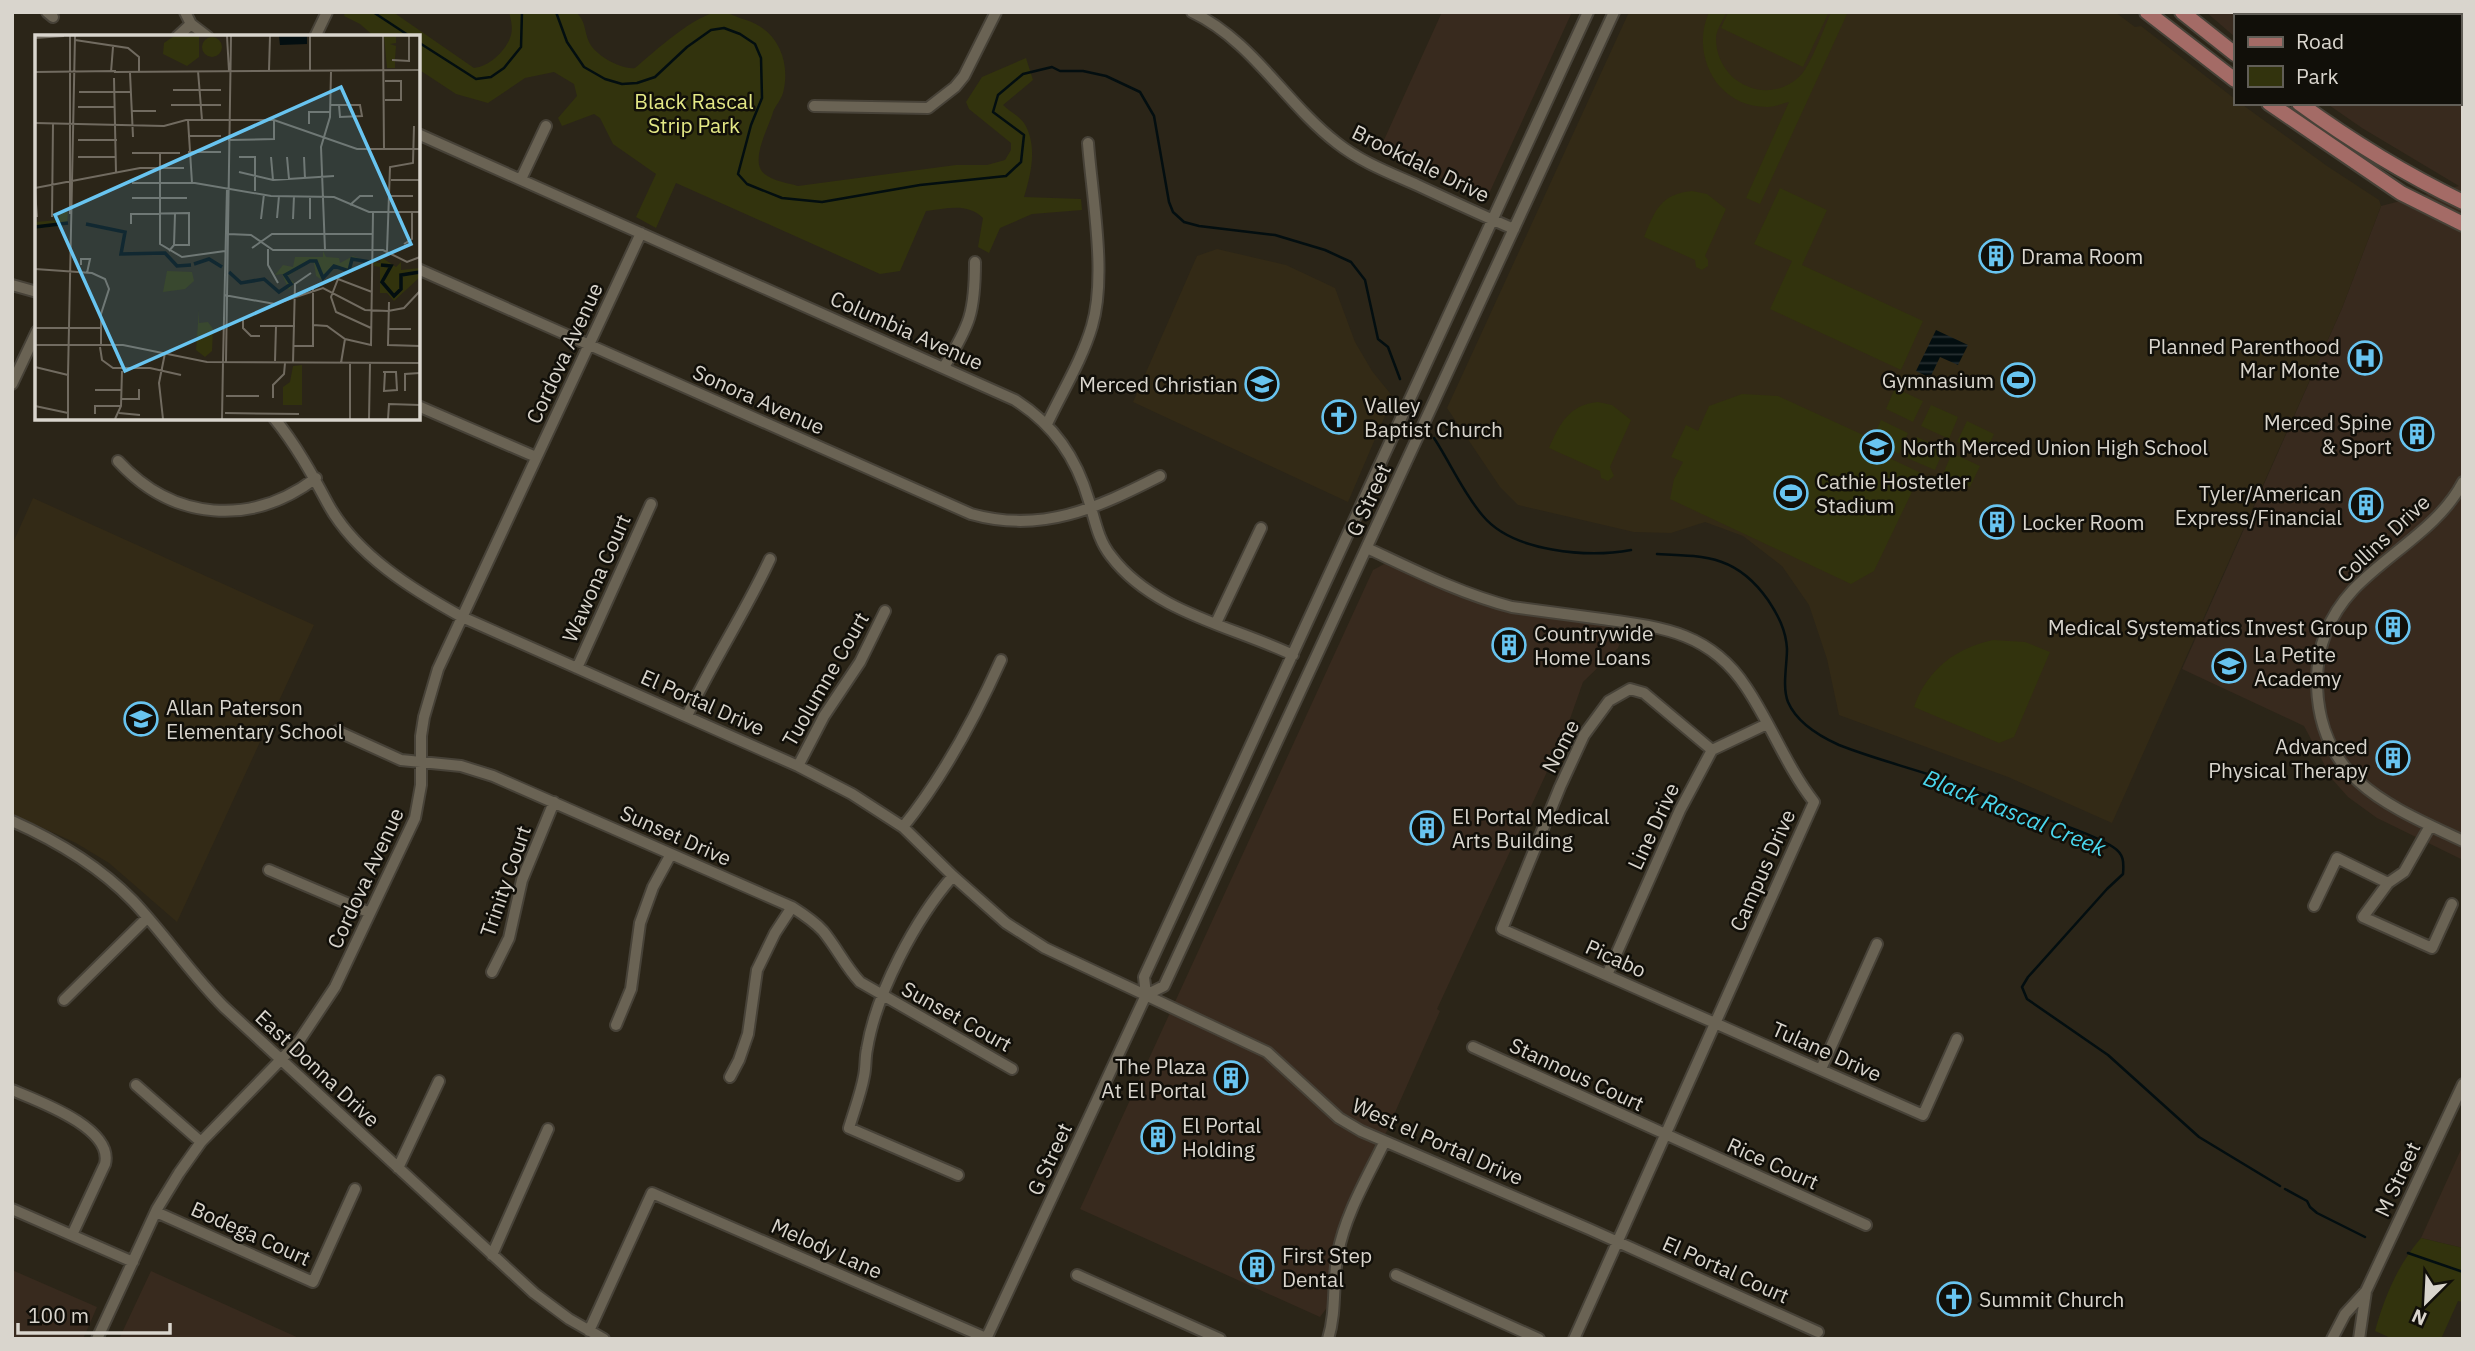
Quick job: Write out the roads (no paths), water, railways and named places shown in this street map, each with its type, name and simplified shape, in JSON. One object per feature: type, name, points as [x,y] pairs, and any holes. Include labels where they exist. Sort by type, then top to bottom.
[{"type":"main road","points":[[2147,12],[2234,79]]},
{"type":"main road","points":[[2182,12],[2234,53]]},
{"type":"main road","points":[[2272,105],[2401,193],[2463,224]]},
{"type":"main road","points":[[2302,105],[2380,157],[2463,202]]},
{"type":"street","points":[[185,12],[191,24],[205,35]]},
{"type":"street","points":[[316,35],[327,12]]},
{"type":"street","points":[[814,106],[928,108],[955,87],[964,76],[996,12]]},
{"type":"street","name":"Brookdale Drive","points":[[1192,12],[1224,30],[1271,76],[1310,120],[1339,145],[1380,168],[1514,229]]},
{"type":"street","name":"G Street","points":[[986,1338],[1146,995],[1144,977],[1588,12]]},
{"type":"street","name":"G Street","points":[[1146,995],[1164,986],[1614,12]]},
{"type":"street","points":[[179,35],[191,24]]},
{"type":"street","points":[[521,179],[546,126]]},
{"type":"street","name":"Columbia Avenue","points":[[420,135],[1015,400],[1047,424],[1063,442],[1075,462],[1097,531],[1109,554],[1126,573],[1157,596],[1293,655]]},
{"type":"street","points":[[1047,424],[1084,347],[1097,303],[1100,281],[1087,143]]},
{"type":"street","name":"Cordova Avenue","points":[[97,1339],[156,1212],[179,1173],[201,1142],[282,1061],[313,1024],[330,997],[415,818],[421,785],[421,736],[427,700],[438,669],[641,233]]},
{"type":"street","points":[[944,368],[966,332],[972,312],[975,262]]},
{"type":"street","name":"Sonora Avenue","points":[[420,270],[971,514],[1010,522],[1030,522],[1114,500],[1160,476]]},
{"type":"street","points":[[12,285],[35,291]]},
{"type":"street","points":[[12,384],[35,335]]},
{"type":"street","points":[[420,407],[536,457]]},
{"type":"street","name":"El Portal Drive","points":[[275,420],[316,478],[329,505],[370,554],[405,583],[462,617],[798,766],[852,794],[902,827],[953,876],[1023,935],[1146,995]]},
{"type":"street","points":[[118,461],[143,485],[162,496],[188,506],[215,511],[243,510],[271,504],[296,492],[316,478]]},
{"type":"street","name":"Collins Drive","points":[[2463,482],[2440,514],[2353,590],[2322,638],[2316,663],[2318,706],[2323,730],[2342,765],[2366,788],[2394,808],[2463,841]]},
{"type":"street","name":"Wawona Court","points":[[577,668],[651,504]]},
{"type":"street","points":[[1216,623],[1261,528]]},
{"type":"street","name":"Campus Drive","points":[[1367,548],[1466,593],[1491,601],[1512,607],[1660,627],[1705,647],[1733,670],[1748,689],[1792,772],[1814,802],[1574,1339]]},
{"type":"street","points":[[687,716],[770,559]]},
{"type":"street","name":"Tuolumne Court","points":[[798,766],[824,716],[860,662],[885,611]]},
{"type":"street","points":[[902,827],[947,765],[982,702],[1001,660]]},
{"type":"street","name":"Nome","points":[[1502,929],[1580,746],[1609,701],[1630,689],[1644,693],[1712,750]]},
{"type":"street","points":[[1712,750],[1767,724]]},
{"type":"street","name":"Sunset Drive","points":[[337,731],[401,760],[478,770],[792,907],[822,930],[848,970],[860,982],[883,997]]},
{"type":"street","name":"Line Drive","points":[[1607,975],[1680,810],[1712,750]]},
{"type":"street","name":"Trinity Court","points":[[492,972],[509,938],[522,880],[554,802]]},
{"type":"street","name":"East Donna Drive","points":[[12,821],[83,859],[108,878],[147,918],[208,991],[282,1061],[534,1293],[604,1339]]},
{"type":"street","points":[[2430,826],[2404,872],[2388,883],[2362,917],[2432,948],[2452,904]]},
{"type":"street","points":[[616,1025],[631,989],[640,923],[653,887],[671,854]]},
{"type":"street","points":[[2314,906],[2337,859],[2388,883]]},
{"type":"street","points":[[269,870],[370,913]]},
{"type":"street","points":[[953,876],[923,915],[883,997],[867,1049],[864,1078],[849,1128],[958,1175]]},
{"type":"street","points":[[730,1077],[740,1060],[748,1034],[757,970],[775,933],[792,907]]},
{"type":"street","points":[[64,1000],[147,918]]},
{"type":"street","name":"Picabo","points":[[1502,929],[1716,1022]]},
{"type":"street","points":[[1821,1069],[1877,944]]},
{"type":"street","name":"West el Portal Drive","points":[[1146,995],[1267,1052],[1339,1118],[1384,1143],[1617,1241]]},
{"type":"street","name":"Sunset Court","points":[[883,997],[1012,1069]]},
{"type":"street","name":"Tulane Drive","points":[[1716,1022],[1923,1115],[1957,1039]]},
{"type":"street","name":"Stannous Court","points":[[1473,1047],[1665,1136]]},
{"type":"street","points":[[398,1168],[439,1081]]},
{"type":"street","name":"M Street","points":[[2359,1339],[2366,1291],[2463,1083]]},
{"type":"street","points":[[136,1085],[201,1142]]},
{"type":"street","points":[[12,1090],[65,1113],[104,1145],[105,1164],[72,1235]]},
{"type":"street","points":[[492,1255],[548,1129]]},
{"type":"street","name":"Rice Court","points":[[1665,1136],[1866,1225]]},
{"type":"street","points":[[1328,1339],[1334,1321],[1337,1254],[1347,1223],[1384,1143]]},
{"type":"street","name":"Bodega Court","points":[[156,1212],[313,1282],[355,1189]]},
{"type":"street","name":"Melody Lane","points":[[589,1331],[652,1193],[986,1338]]},
{"type":"street","points":[[12,1209],[133,1262]]},
{"type":"street","name":"El Portal Court","points":[[1617,1241],[1818,1332]]},
{"type":"street","points":[[1077,1275],[1220,1339]]},
{"type":"street","points":[[1396,1275],[1539,1339]]},
{"type":"street","name":"M Street","points":[[2332,1339],[2345,1314],[2366,1291]]},
{"type":"waterway","name":"Black Rascal Creek","points":[[373,12],[408,35]]},
{"type":"waterway","name":"Black Rascal Creek","points":[[420,43],[476,79],[491,77],[504,68],[521,47],[522,12]]},
{"type":"waterway","name":"Black Rascal Creek","points":[[556,12],[567,42],[584,67],[605,79],[622,84],[637,83],[655,77],[687,47],[711,30],[724,28],[755,44],[761,58],[762,98],[751,125],[738,174],[747,184],[782,198],[822,202],[920,185],[1006,176],[1021,162],[1024,135],[993,112],[998,95],[1023,74],[1052,67],[1060,71],[1083,71],[1106,76],[1140,92],[1154,116],[1173,212],[1184,222],[1275,235],[1325,250],[1351,262],[1365,280],[1378,339],[1388,347],[1400,379]]},
{"type":"waterway","name":"Black Rascal Creek","points":[[1434,438],[1483,516],[1513,538],[1532,545],[1573,552],[1631,550]]},
{"type":"waterway","name":"Black Rascal Creek","points":[[1657,554],[1720,561],[1745,575],[1756,585],[1775,611],[1785,635],[1785,690],[1788,702],[1797,716],[1816,733],[1851,750],[1940,778],[2086,834],[2119,852],[2123,874],[2028,977],[2022,987],[2027,999],[2108,1055],[2199,1137],[2280,1186]]},
{"type":"waterway","name":"Black Rascal Creek","points":[[2285,1189],[2307,1201],[2317,1213],[2365,1237]]},
{"type":"waterway","name":"Black Rascal Creek","points":[[2408,1253],[2463,1272]]},
{"type":"place","name":"Drama Room","points":[[1996,256]]},
{"type":"place","name":"Planned Parenthood Mar Monte","points":[[2365,358]]},
{"type":"place","name":"Gymnasium","points":[[2018,380]]},
{"type":"place","name":"Merced Christian","points":[[1262,384]]},
{"type":"place","name":"Valley Baptist Church","points":[[1339,417]]},
{"type":"place","name":"Merced Spine & Sport","points":[[2417,434]]},
{"type":"place","name":"North Merced Union High School","points":[[1877,447]]},
{"type":"place","name":"Cathie Hostetler Stadium","points":[[1791,493]]},
{"type":"place","name":"Tyler/American Express/Financial","points":[[2366,505]]},
{"type":"place","name":"Locker Room","points":[[1997,522]]},
{"type":"place","name":"Medical Systematics Invest Group","points":[[2393,627]]},
{"type":"place","name":"Countrywide Home Loans","points":[[1509,645]]},
{"type":"place","name":"La Petite Academy","points":[[2229,666]]},
{"type":"place","name":"Allan Paterson Elementary School","points":[[141,719]]},
{"type":"place","name":"Advanced Physical Therapy","points":[[2393,758]]},
{"type":"place","name":"El Portal Medical Arts Building","points":[[1427,828]]},
{"type":"place","name":"The Plaza At El Portal","points":[[1231,1078]]},
{"type":"place","name":"El Portal Holding","points":[[1158,1137]]},
{"type":"place","name":"First Step Dental","points":[[1257,1267]]},
{"type":"place","name":"Summit Church","points":[[1954,1299]]},
{"type":"park label","name":"Black Rascal Strip Park","points":[[694,113]]}]
